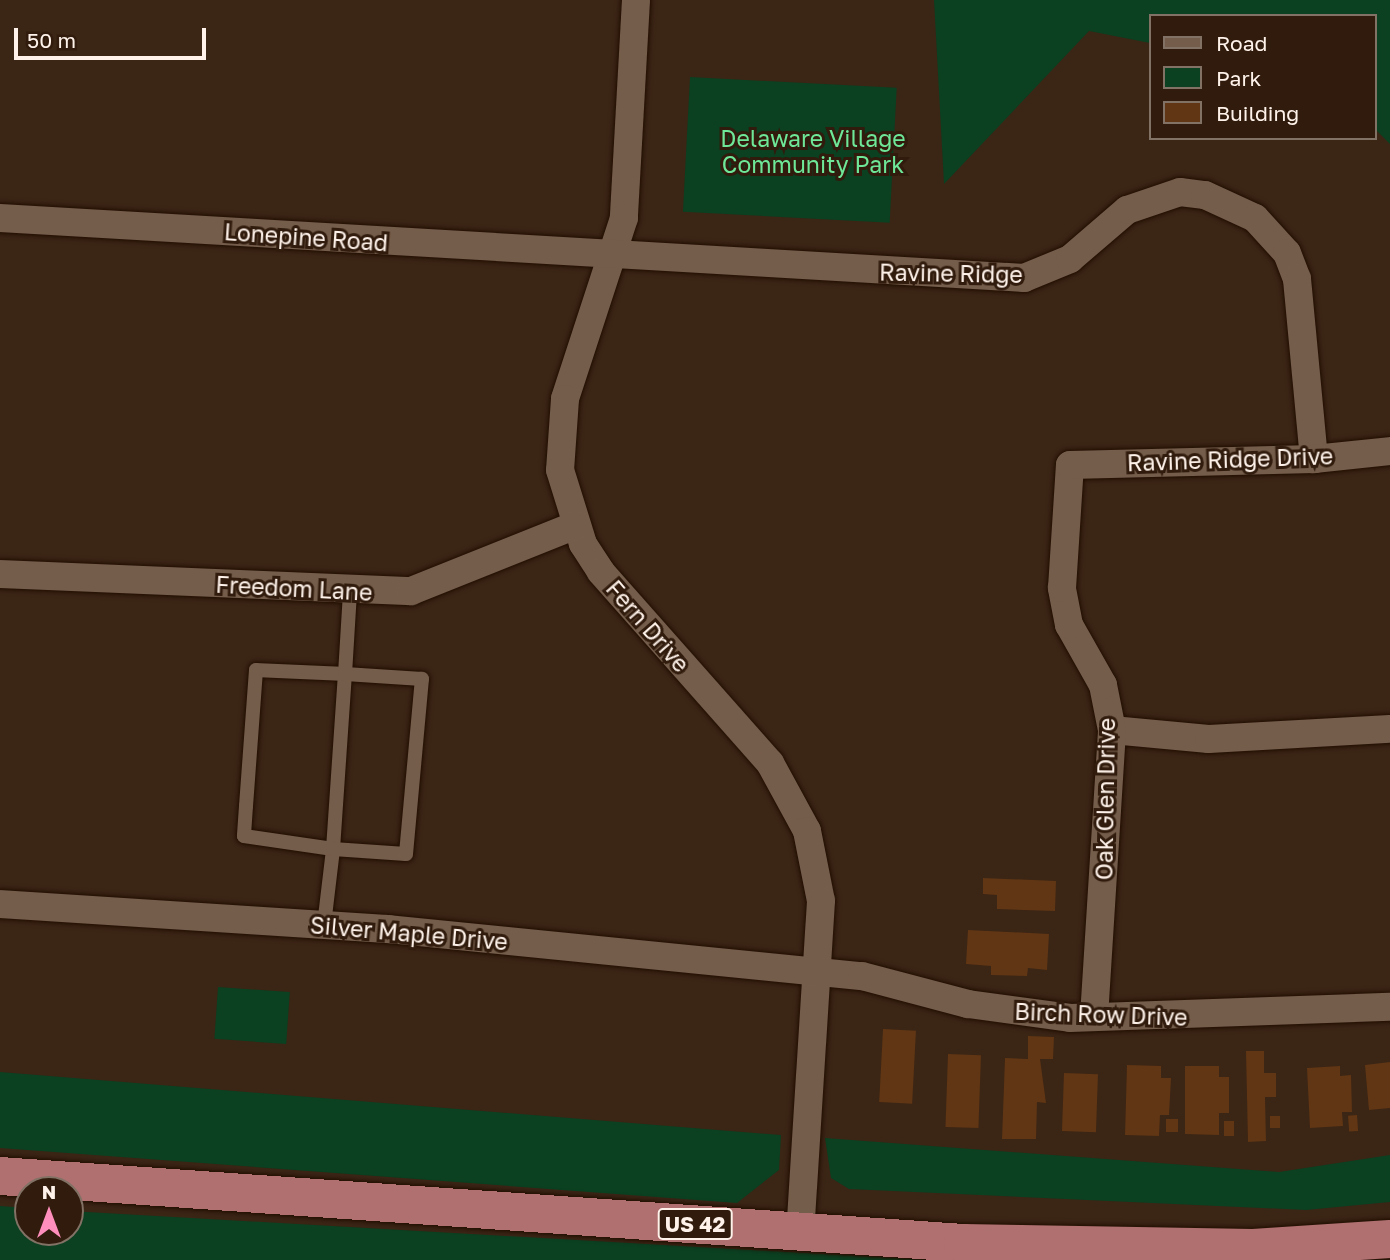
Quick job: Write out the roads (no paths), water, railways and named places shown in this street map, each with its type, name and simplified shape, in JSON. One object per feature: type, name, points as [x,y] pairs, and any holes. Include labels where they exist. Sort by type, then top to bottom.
[{"type":"highway","name":"US 42","points":[[0,1176],[800,1231],[1112,1249],[1390,1239]]},
{"type":"street","name":"Fern Drive","points":[[636,0],[624,218],[558,432],[560,470],[576,525],[601,572],[791,794],[807,831],[821,901],[800,1231]]},
{"type":"street","name":"Ravine Ridge","points":[[611,256],[1024,278],[1070,259],[1127,210],[1180,192],[1205,195],[1255,218],[1287,253],[1301,305],[1314,459]]},
{"type":"street","name":"Lonepine Road","points":[[0,218],[611,256]]},
{"type":"street","name":"Ravine Ridge Drive","points":[[1070,465],[1314,459],[1390,451]]},
{"type":"street","name":"Oak Glen Drive","points":[[1070,465],[1062,588],[1069,625],[1103,684],[1112,730],[1094,1017]]},
{"type":"street","name":"Freedom Lane","points":[[0,574],[350,592],[411,591],[576,525]]},
{"type":"street","points":[[1112,730],[1209,739],[1390,729]]},
{"type":"street","name":"Silver Maple Drive","points":[[0,904],[324,925],[817,973]]},
{"type":"street","name":"Birch Row Drive","points":[[817,973],[919,987],[1007,1012],[1094,1017],[1390,1007]]},
{"type":"lane","points":[[324,925],[333,849],[350,592]]},
{"type":"lane","points":[[256,670],[345,674],[422,679],[406,854],[333,849],[244,836],[256,670]]},
{"type":"park label","name":"Delaware Village Community Park","points":[[813,151]]}]
